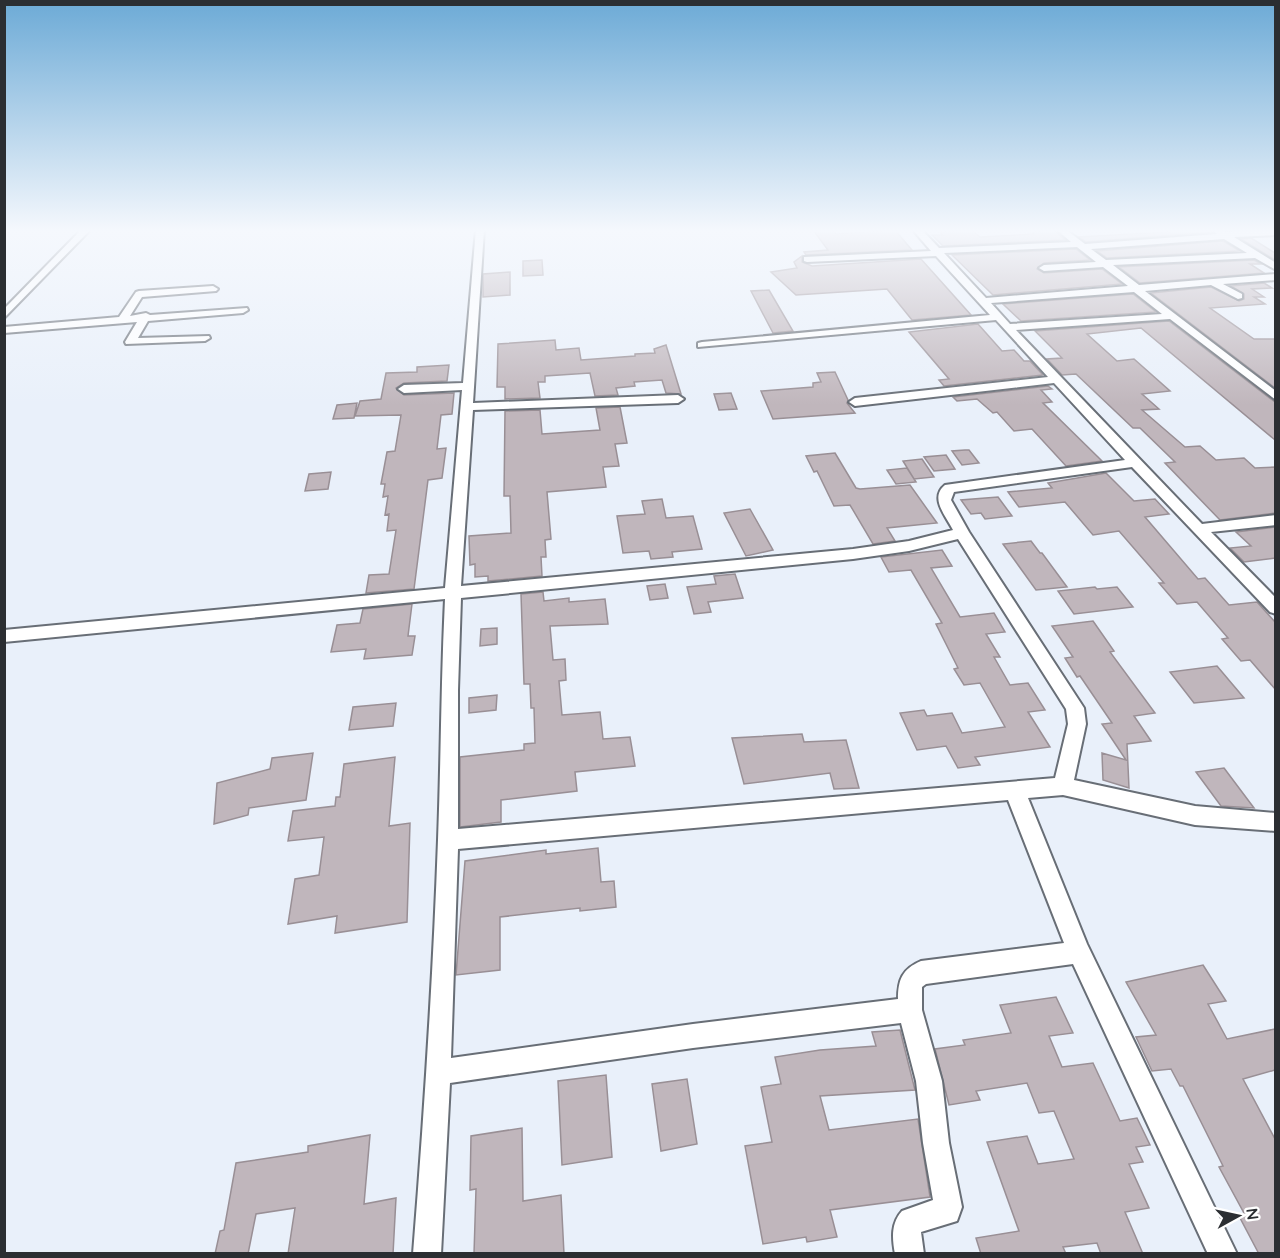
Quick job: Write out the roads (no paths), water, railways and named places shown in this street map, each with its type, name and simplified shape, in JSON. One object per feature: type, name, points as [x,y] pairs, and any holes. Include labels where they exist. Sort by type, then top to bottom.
[{"type":"street","points":[[4,315],[30,288]]},
{"type":"street","points":[[427,1254],[448,840],[449,690],[453,591],[476,288]]},
{"type":"street","points":[[971,288],[1197,529],[1275,608]]},
{"type":"street","points":[[1138,288],[1275,397]]},
{"type":"street","points":[[984,301],[1142,288]]},
{"type":"street","points":[[1223,288],[1238,296]]},
{"type":"street","points":[[122,321],[139,294],[213,290]]},
{"type":"street","points":[[4,330],[122,321],[146,316],[243,310]]},
{"type":"street","points":[[146,316],[130,342],[205,338]]},
{"type":"street","points":[[1007,327],[1172,316]]},
{"type":"street","points":[[702,345],[998,317]]},
{"type":"street","points":[[855,402],[1057,379]]},
{"type":"street","points":[[404,389],[468,386]]},
{"type":"street","points":[[467,407],[678,399]]},
{"type":"street","points":[[1063,786],[1077,724],[1075,708],[962,533],[944,500],[945,492],[950,488],[1135,463]]},
{"type":"street","points":[[1197,529],[1275,520]]},
{"type":"street","points":[[4,636],[853,554],[909,546],[962,533]]},
{"type":"street","points":[[448,840],[1063,786],[1157,808],[1241,822],[1275,822]]},
{"type":"street","points":[[1015,791],[1050,884],[1080,952],[1223,1254]]},
{"type":"street","points":[[910,1254],[905,1230],[908,1223],[913,1219],[947,1211],[948,1207],[936,1143],[929,1082],[910,1010],[910,982],[921,973],[1080,952]]},
{"type":"street","points":[[438,1072],[693,1036],[910,1010]]}]
